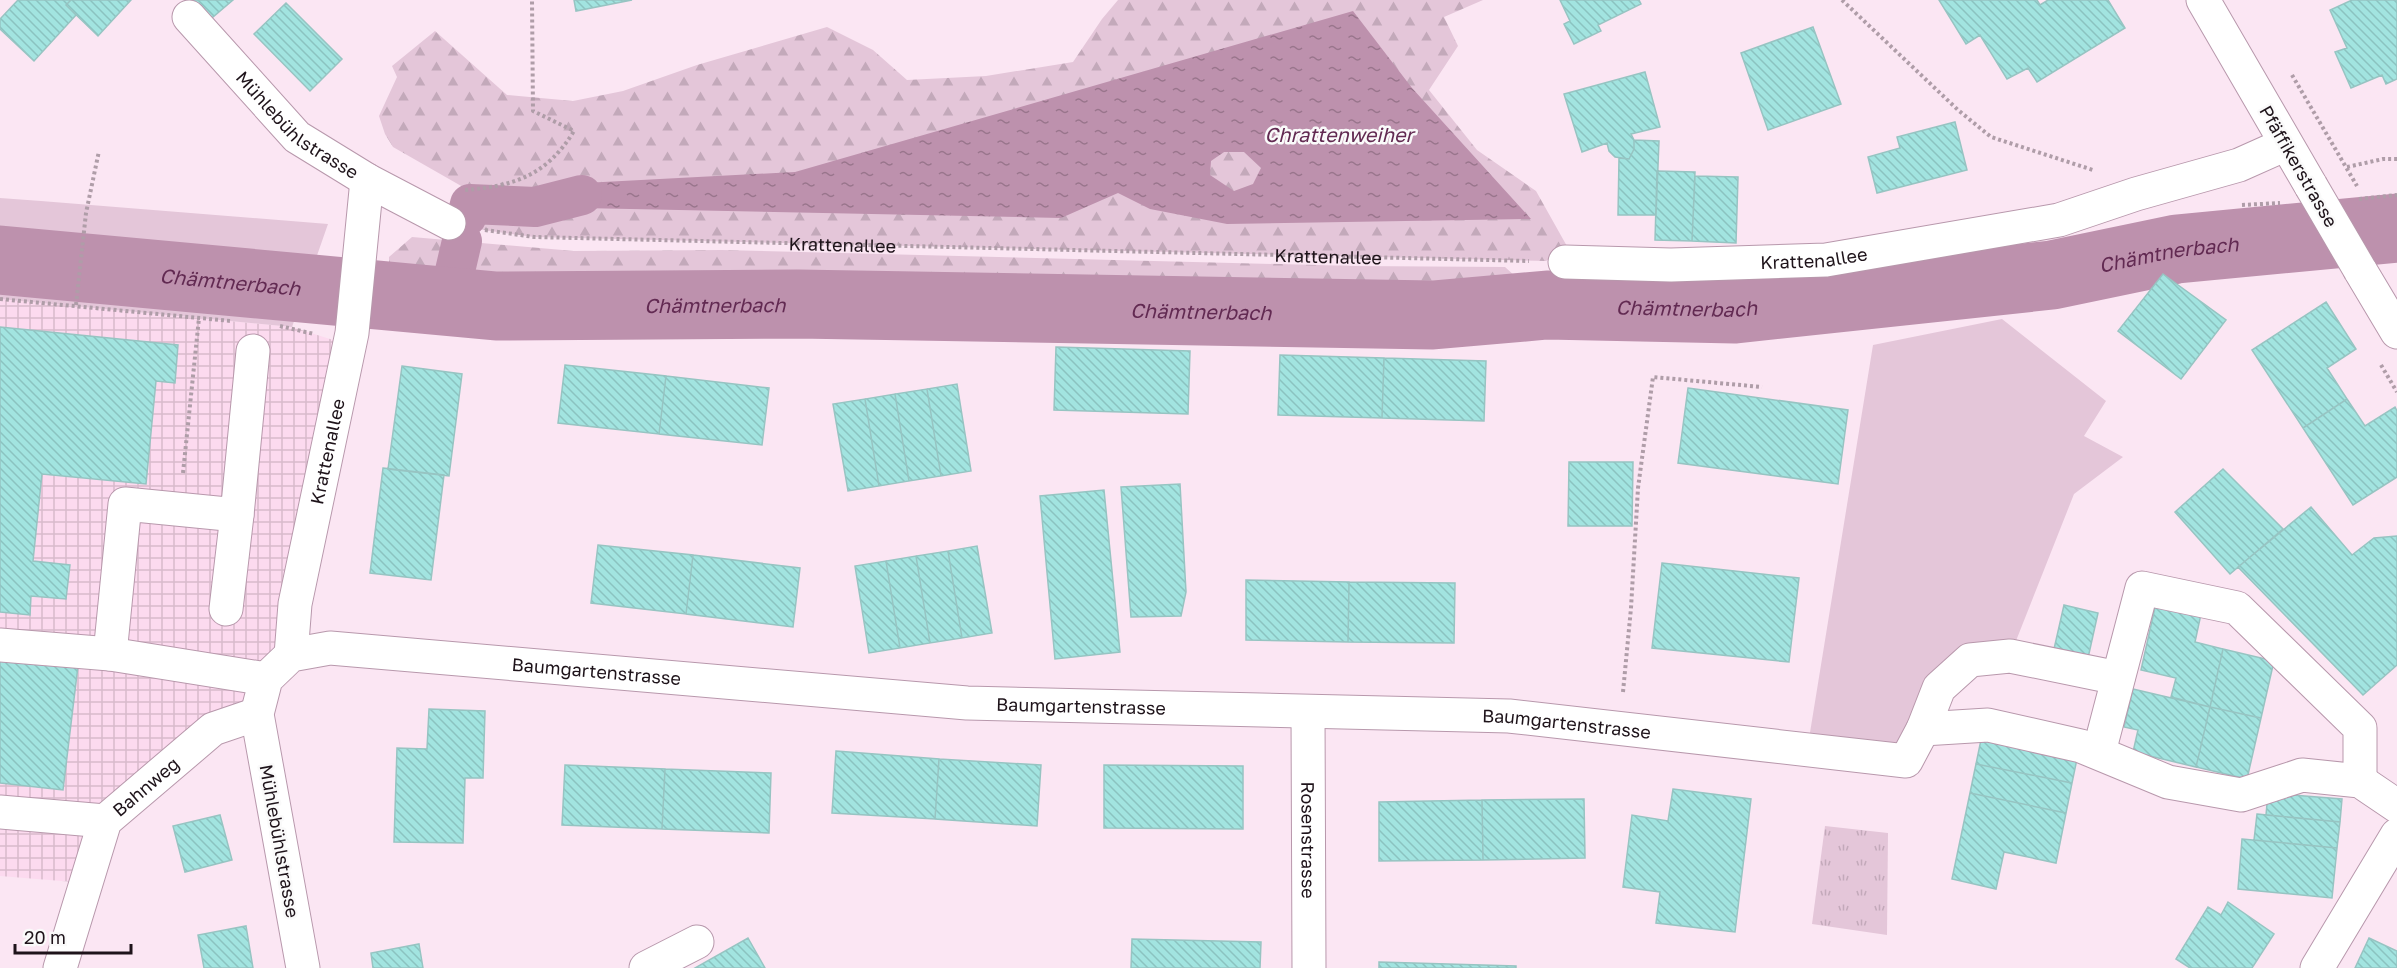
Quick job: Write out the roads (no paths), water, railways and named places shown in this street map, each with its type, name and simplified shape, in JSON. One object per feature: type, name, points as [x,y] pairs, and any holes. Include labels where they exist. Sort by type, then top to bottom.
[{"type":"street","name":"Pfäffikerstrasse","points":[[2203,0],[2397,332]]},
{"type":"street","name":"Mühlebühlstrasse","points":[[189,17],[297,137],[367,180],[360,247]]},
{"type":"street","name":"Krattenallee","points":[[1565,262],[1671,265],[1826,260],[2059,220],[2136,194],[2239,165],[2286,144]]},
{"type":"street","points":[[367,180],[449,223]]},
{"type":"street","name":"Krattenallee","points":[[291,655],[295,604],[350,338],[360,247]]},
{"type":"street","points":[[226,609],[261,338]]},
{"type":"street","points":[[110,654],[125,504],[237,515]]},
{"type":"street","points":[[2099,752],[2142,588],[2237,608],[2360,728],[2360,781]]},
{"type":"street","points":[[0,645],[110,654],[266,678]]},
{"type":"street","name":"Baumgartenstrasse","points":[[291,655],[330,648],[967,703],[1509,716],[1906,761],[1923,729],[1939,688],[1970,660],[2010,656],[2118,678]]},
{"type":"street","points":[[257,714],[266,678],[291,655]]},
{"type":"street","name":"Rosenstrasse","points":[[1308,712],[1309,968]]},
{"type":"street","name":"Mühlebühlstrasse","points":[[257,714],[303,968]]},
{"type":"street","name":"Bahnweg","points":[[60,968],[105,821],[213,729],[257,714]]},
{"type":"street","points":[[1923,729],[1988,725],[2081,746],[2168,782],[2241,795],[2302,775],[2360,781],[2397,806]]},
{"type":"street","points":[[0,812],[105,821]]},
{"type":"street","points":[[2317,968],[2397,835]]},
{"type":"street","points":[[646,968],[697,942]]},
{"type":"water","name":"Chrattenweiher","points":[[1353,11],[1412,88],[1531,219],[1227,224],[1150,209],[1118,193],[1061,218],[581,208],[584,183],[795,172]],"holes":[[[1224,152],[1244,152],[1261,168],[1253,184],[1234,191],[1210,175],[1211,161]]]},
{"type":"waterway","points":[[467,216],[470,204],[535,207],[582,195]]},
{"type":"waterway","name":"Chämtnerbach","points":[[0,260],[496,306],[798,304],[1433,315],[1547,305],[1735,309],[2052,275],[2177,249],[2397,228]]},
{"type":"waterway","points":[[448,301],[462,241]]}]
